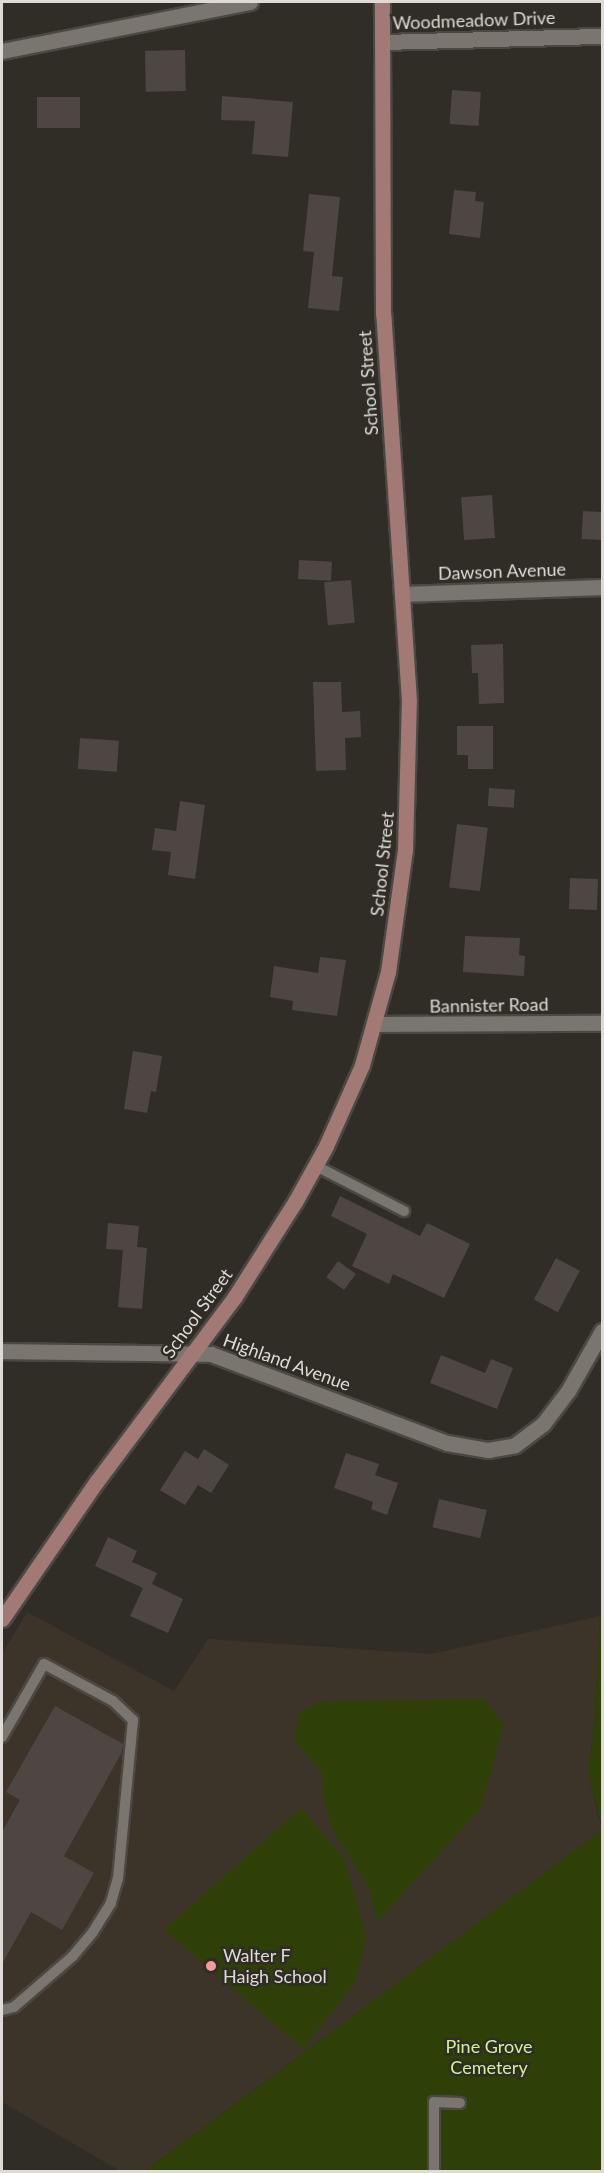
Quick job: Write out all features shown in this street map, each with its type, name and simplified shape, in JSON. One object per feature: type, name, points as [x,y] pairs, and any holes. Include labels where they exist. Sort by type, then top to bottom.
[{"type":"street","points":[[2,51],[250,2]]},
{"type":"street","name":"School Street","points":[[2,1619],[70,1518],[260,1258],[316,1166],[351,1092],[375,1024],[396,924],[406,830],[409,701],[383,314],[382,2]]},
{"type":"street","name":"Woodmeadow Drive","points":[[383,42],[603,36]]},
{"type":"street","name":"Dawson Avenue","points":[[402,594],[603,587]]},
{"type":"street","name":"Bannister Road","points":[[375,1024],[603,1023]]},
{"type":"street","name":"Highland Avenue","points":[[2,1351],[211,1354],[460,1447],[488,1450],[515,1445],[552,1414],[603,1331]]},
{"type":"lane","points":[[316,1166],[404,1211]]},
{"type":"lane","points":[[2,1737],[44,1664],[113,1701],[134,1720],[118,1878],[111,1903],[93,1932],[73,1956],[14,2007],[2,2010]]},
{"type":"lane","points":[[434,2172],[434,2102],[460,2103]]},
{"type":"shaded area","name":"Walter F Haigh School","points":[[27,1612],[174,1691],[208,1639],[431,1654],[600,1616],[594,1730],[588,1772],[602,1830],[145,2171],[120,2171],[2,2102],[2,1654]]},
{"type":"green space","points":[[600,1616],[602,1616],[602,1826],[588,1772],[594,1730]]},
{"type":"green space","points":[[484,1699],[504,1724],[481,1809],[377,1922],[369,1889],[332,1829],[324,1799],[322,1773],[294,1740],[299,1713],[320,1702]]},
{"type":"green space","points":[[301,1808],[344,1858],[367,1938],[356,1982],[303,2049],[164,1930]]},
{"type":"green space","name":"Pine Grove Cemetery","points":[[602,1830],[602,2171],[145,2171]]},
{"type":"building","points":[[185,50],[186,91],[146,92],[145,51]]},
{"type":"building","points":[[452,90],[481,92],[479,126],[450,124]]},
{"type":"building","points":[[222,96],[293,102],[288,157],[252,154],[255,121],[221,120]]},
{"type":"building","points":[[37,97],[80,97],[80,128],[37,128]]},
{"type":"building","points":[[454,190],[476,192],[475,201],[484,202],[480,238],[449,234]]},
{"type":"building","points":[[309,194],[340,197],[332,276],[343,277],[339,311],[308,308],[314,252],[303,251]]},
{"type":"building","points":[[492,495],[495,538],[464,540],[461,497]]},
{"type":"building","points":[[583,511],[602,512],[602,540],[582,539]]},
{"type":"building","points":[[299,560],[332,562],[331,581],[298,579]]},
{"type":"building","points":[[351,580],[355,623],[328,625],[324,582]]},
{"type":"building","points":[[503,644],[504,703],[479,704],[478,673],[472,673],[471,645]]},
{"type":"building","points":[[313,682],[341,682],[342,712],[360,711],[361,737],[345,738],[346,770],[316,771]]},
{"type":"building","points":[[457,726],[493,726],[493,769],[468,769],[468,755],[457,755]]},
{"type":"building","points":[[80,738],[119,741],[117,772],[78,769]]},
{"type":"building","points":[[489,788],[515,790],[514,808],[488,806]]},
{"type":"building","points":[[180,801],[205,805],[195,879],[168,875],[171,852],[152,850],[155,828],[176,831]]},
{"type":"building","points":[[457,824],[488,828],[480,891],[449,888]]},
{"type":"building","points":[[570,878],[598,879],[597,910],[569,909]]},
{"type":"building","points":[[465,936],[520,938],[519,955],[525,956],[524,976],[463,972]]},
{"type":"building","points":[[320,957],[346,960],[337,1016],[292,1010],[293,1001],[270,997],[274,966],[318,973]]},
{"type":"building","points":[[133,1051],[162,1056],[156,1092],[151,1091],[147,1113],[124,1109]]},
{"type":"building","points":[[340,1196],[420,1236],[427,1223],[470,1244],[444,1298],[393,1274],[389,1284],[352,1266],[367,1234],[331,1216]]},
{"type":"building","points":[[108,1223],[139,1226],[137,1247],[147,1248],[142,1309],[118,1307],[123,1250],[106,1249]]},
{"type":"building","points":[[556,1258],[580,1271],[558,1312],[534,1299]]},
{"type":"building","points":[[338,1261],[356,1274],[344,1290],[326,1277]]},
{"type":"building","points":[[441,1355],[485,1373],[491,1359],[513,1368],[497,1409],[430,1383]]},
{"type":"building","points":[[204,1449],[229,1465],[211,1493],[198,1485],[185,1505],[160,1490],[185,1451],[198,1459]]},
{"type":"building","points":[[346,1453],[379,1464],[375,1475],[398,1483],[387,1515],[371,1509],[373,1502],[334,1488]]},
{"type":"building","points":[[439,1499],[487,1510],[480,1538],[432,1527]]},
{"type":"building","points":[[108,1537],[137,1551],[132,1562],[157,1573],[152,1584],[183,1599],[168,1633],[130,1616],[143,1588],[95,1566]]},
{"type":"building","points":[[55,1706],[123,1744],[122,1752],[64,1856],[94,1873],[62,1930],[31,1912],[2,1964],[2,1832],[20,1800],[6,1792]]},
{"type":"place","name":"Walter F Haigh School","points":[[211,1966]]}]
